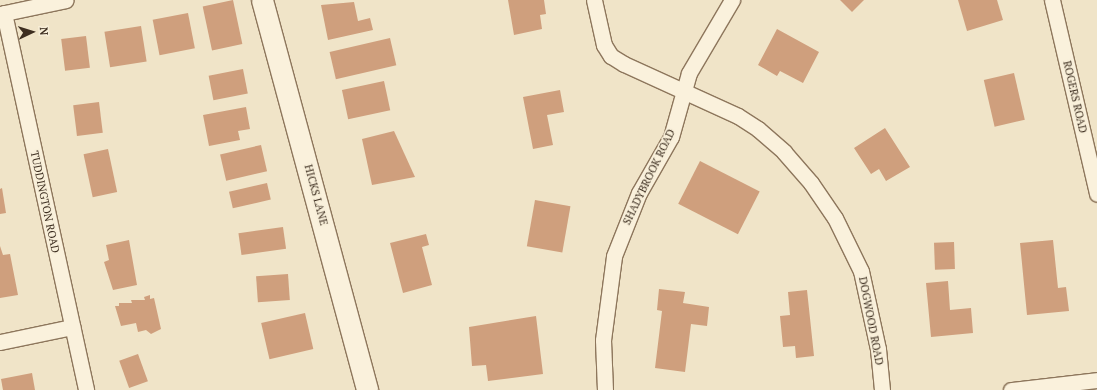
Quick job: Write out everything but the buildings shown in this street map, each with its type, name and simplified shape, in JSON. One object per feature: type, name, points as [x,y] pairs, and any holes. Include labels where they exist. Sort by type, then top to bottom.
[{"type":"main road","name":"HICKS LANE","points":[[262,0],[367,390]]},
{"type":"street","points":[[2,14],[66,0]]},
{"type":"street","name":"DOGWOOD ROAD","points":[[594,0],[604,45],[611,56],[624,64],[685,93],[738,116],[758,129],[784,152],[811,183],[835,218],[861,272],[867,292],[878,349],[882,390]]},
{"type":"street","name":"SHADYBROOK ROAD","points":[[605,390],[603,340],[614,256],[639,193],[671,136],[685,93],[689,73],[732,0]]},
{"type":"street","name":"ROGERS ROAD","points":[[1052,0],[1097,194]]},
{"type":"street","name":"TUDDINGTON ROAD","points":[[2,14],[86,390]]},
{"type":"street","points":[[0,342],[72,327]]},
{"type":"street","points":[[1012,390],[1097,380]]}]
